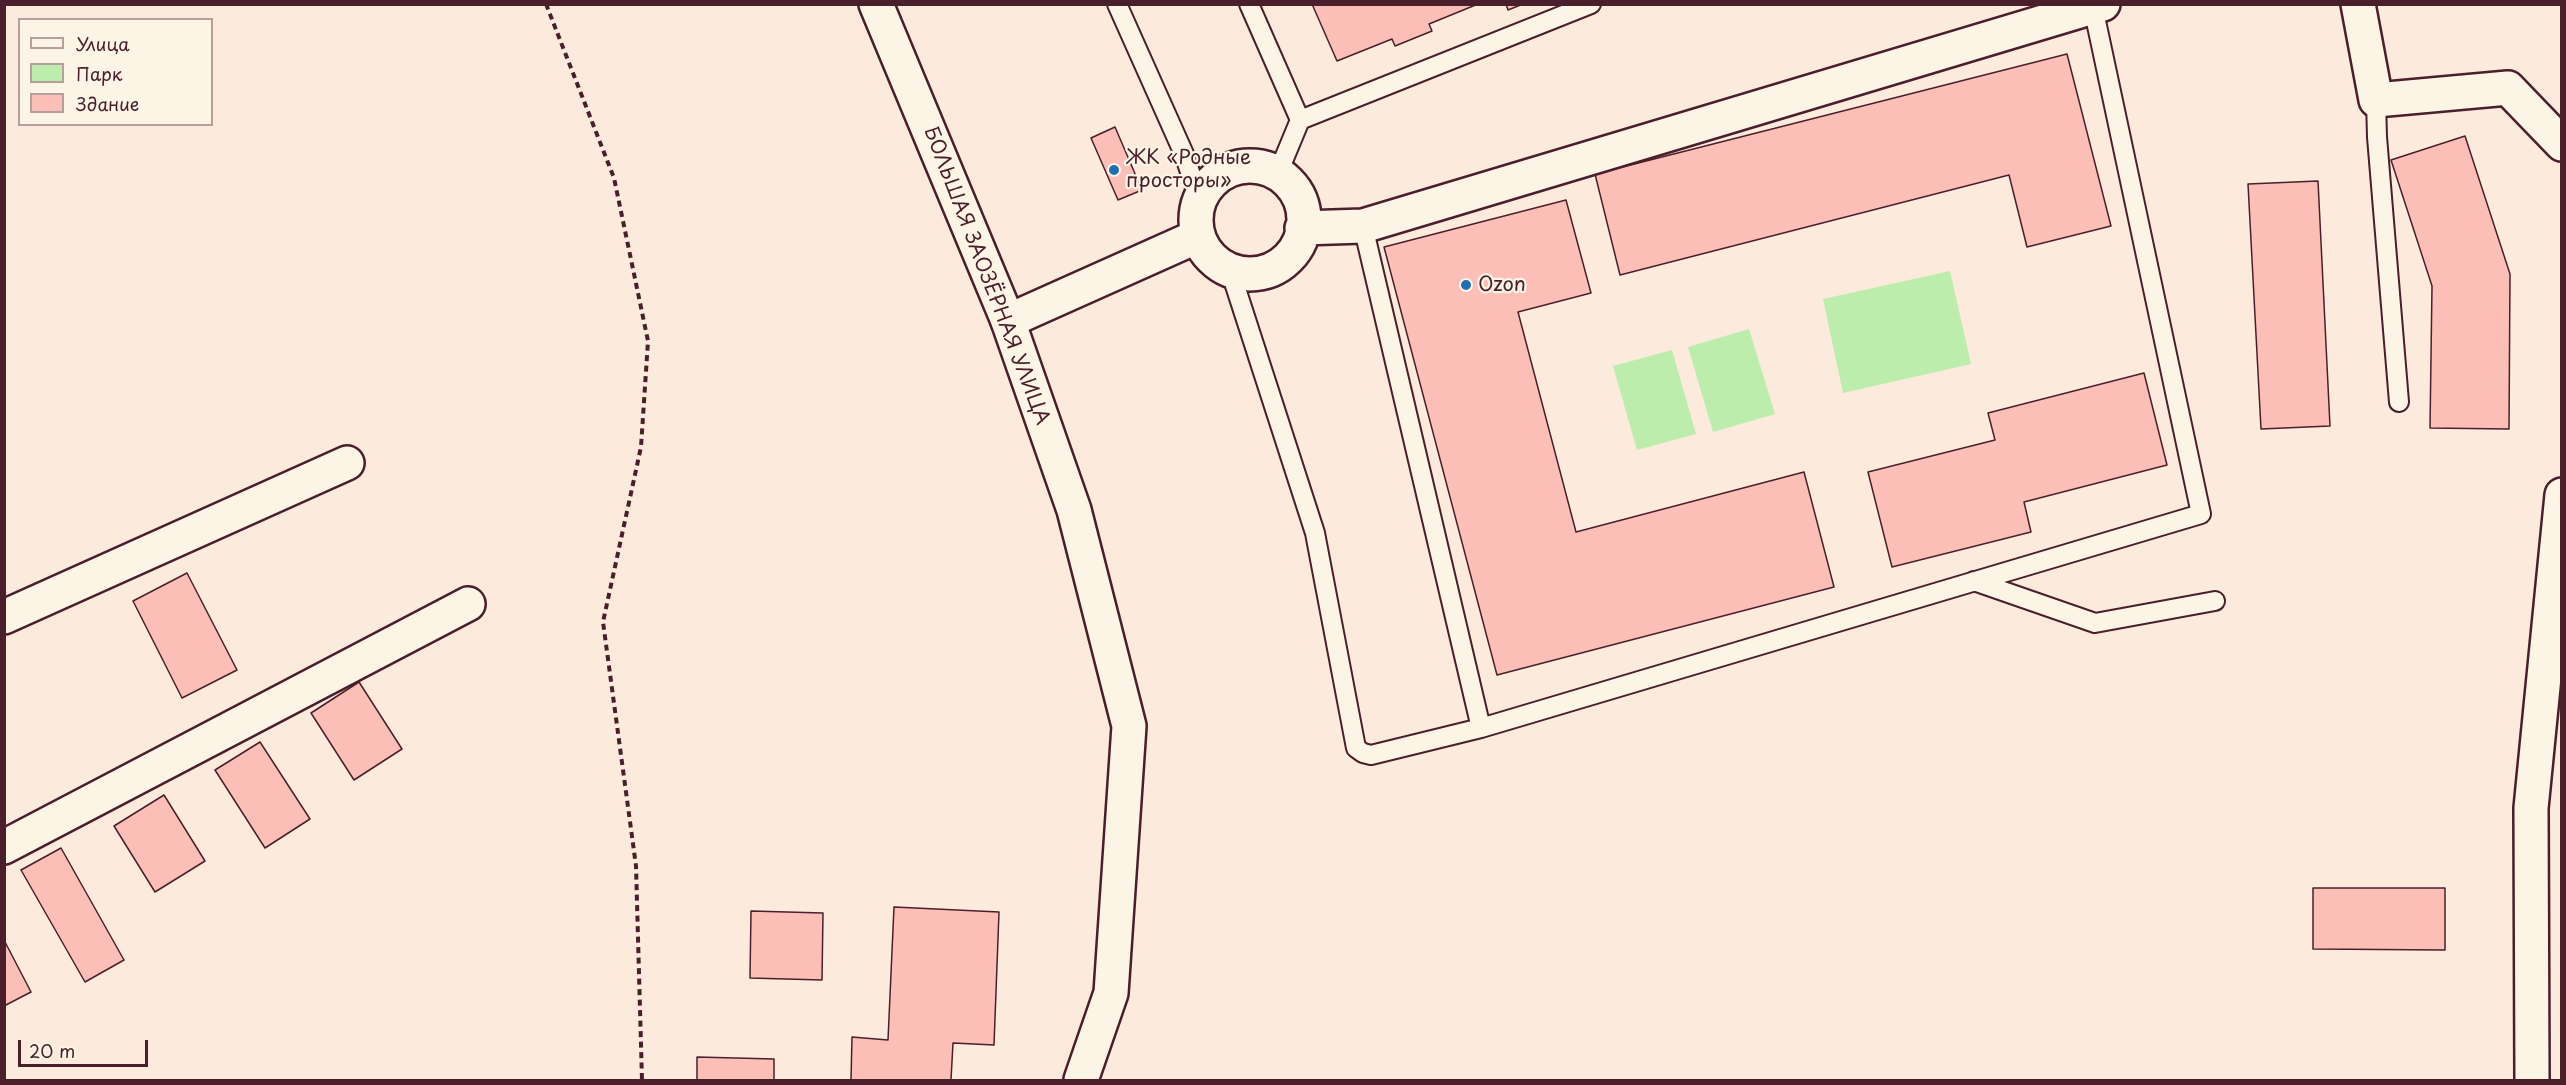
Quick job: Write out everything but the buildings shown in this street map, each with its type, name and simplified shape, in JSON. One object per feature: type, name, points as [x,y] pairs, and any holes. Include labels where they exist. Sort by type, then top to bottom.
[{"type":"street","name":"БОЛЬШАЯ ЗАОЗЁРНАЯ УЛИЦА","points":[[876,4],[1008,321],[1074,510],[1129,726],[1111,993],[1081,1080]]},
{"type":"street","points":[[2358,4],[2376,100],[2508,88],[2562,144]]},
{"type":"street","points":[[1302,228],[1363,226],[2098,6]]},
{"type":"street","points":[[1242,166],[1260,167],[1278,173],[1292,185],[1301,200],[1305,217],[1296,250],[1284,263],[1269,271],[1252,275],[1219,265],[1206,253],[1198,236],[1196,218],[1199,200],[1209,184],[1224,172],[1242,166]]},
{"type":"street","points":[[1008,321],[1198,236]]},
{"type":"street","points":[[4,617],[347,463]]},
{"type":"street","points":[[2532,1080],[2531,808],[2562,495]]},
{"type":"street","points":[[4,847],[468,604]]},
{"type":"lane","points":[[1117,4],[1184,154],[1199,200]]},
{"type":"lane","points":[[1249,4],[1300,120]]},
{"type":"lane","points":[[1278,173],[1300,120],[1591,4]]},
{"type":"lane","points":[[1230,270],[1315,533],[1356,748],[1363,753],[1371,754],[1481,728],[2201,514],[2098,6]]},
{"type":"lane","points":[[2376,100],[2376,137],[2399,402]]},
{"type":"lane","points":[[1363,226],[1481,728]]},
{"type":"lane","points":[[1974,581],[2095,623],[2215,601]]},
{"type":"path","points":[[546,4],[614,178],[648,341],[642,447],[603,622],[636,866],[642,1080]]},
{"type":"green space","points":[[1950,271],[1971,364],[1843,393],[1823,299]]},
{"type":"green space","points":[[1749,329],[1775,414],[1713,432],[1688,347]]},
{"type":"green space","points":[[1672,350],[1696,434],[1637,450],[1613,366]]},
{"type":"place","name":"ЖК «Родные просторы»","points":[[1114,170]]},
{"type":"place","name":"Ozon","points":[[1466,285]]}]
